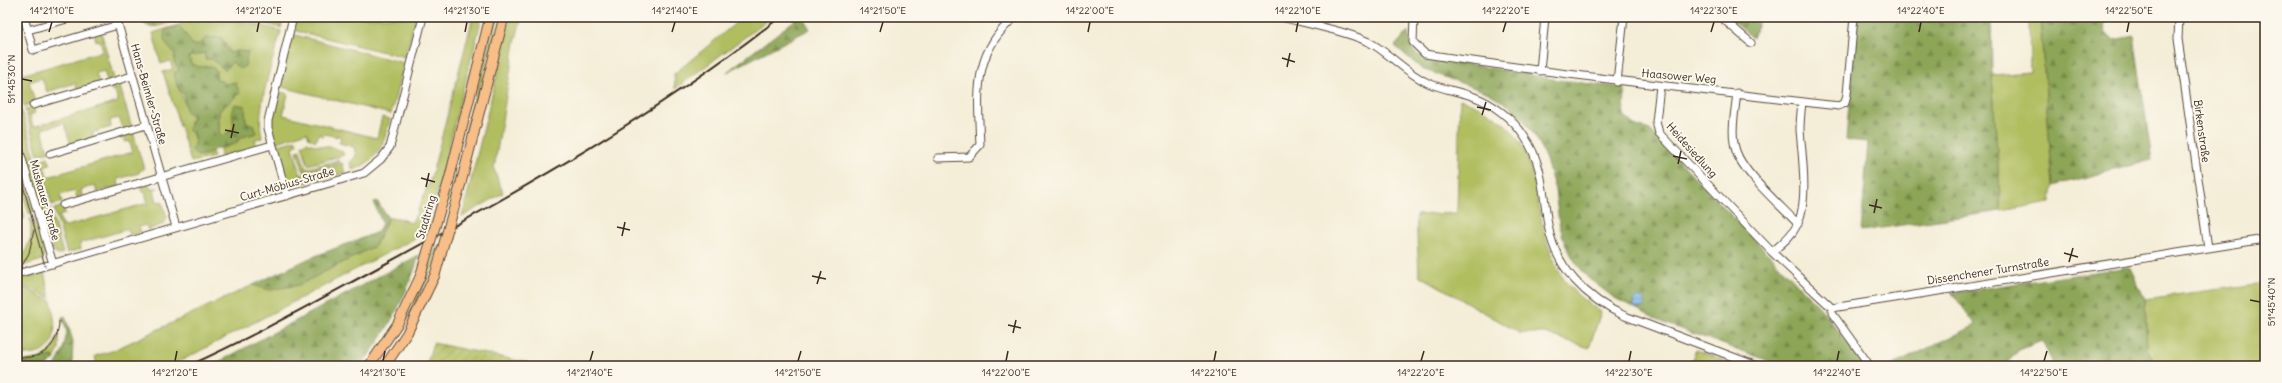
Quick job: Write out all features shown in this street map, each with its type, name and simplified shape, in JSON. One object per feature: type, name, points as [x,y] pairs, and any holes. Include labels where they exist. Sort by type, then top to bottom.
[{"type":"main road","name":"Stadtring","points":[[369,366],[393,333],[420,277],[449,180],[490,17]]},
{"type":"main road","points":[[385,366],[408,333],[435,275],[461,183],[504,17]]},
{"type":"street","points":[[24,17],[33,50],[118,25]]},
{"type":"street","points":[[28,30],[74,17]]},
{"type":"street","name":"Hans-Beimler-Straße","points":[[116,17],[160,177],[176,227]]},
{"type":"street","points":[[287,196],[268,128],[269,113],[293,17]]},
{"type":"street","name":"Curt-Möbius-Straße","points":[[17,274],[287,196],[364,173],[372,168],[386,154],[392,140],[423,17]]},
{"type":"street","points":[[938,158],[969,157],[980,145],[978,95],[980,71],[988,48],[1000,29],[1015,17]]},
{"type":"street","points":[[1281,17],[1373,44],[1415,76],[1447,90],[1472,96],[1492,106],[1508,118],[1524,135],[1534,153],[1544,187],[1548,226],[1555,250],[1570,275],[1587,294],[1609,309],[1625,316],[1757,366]]},
{"type":"street","name":"Haasower Weg","points":[[1414,17],[1413,42],[1425,54],[1617,82],[1737,93],[1838,106],[1844,103],[1848,88],[1854,17]]},
{"type":"street","points":[[1540,71],[1545,17]]},
{"type":"street","points":[[1617,82],[1624,17]]},
{"type":"street","points":[[1721,17],[1751,43]]},
{"type":"street","name":"Birkenstraße","points":[[2179,17],[2178,39],[2208,248]]},
{"type":"street","points":[[33,105],[132,76]]},
{"type":"street","name":"Heidesiedlung","points":[[1660,86],[1656,122],[1659,132],[1772,252],[1832,308],[1832,313],[1870,366]]},
{"type":"street","points":[[1737,93],[1733,132],[1736,152],[1748,171],[1798,224]]},
{"type":"street","points":[[1772,252],[1798,224],[1804,178],[1800,128],[1802,102]]},
{"type":"street","name":"Muskauer Straße","points":[[50,154],[146,125]]},
{"type":"street","name":"Muskauer Straße","points":[[17,142],[52,264]]},
{"type":"street","points":[[160,177],[272,145]]},
{"type":"street","name":"Muskauer Straße","points":[[63,205],[160,177]]},
{"type":"street","name":"Dissenchener Turnstraße","points":[[1832,308],[2265,239]]},
{"type":"green space","points":[[145,17],[158,17],[157,25],[152,28],[144,24]]},
{"type":"green space","points":[[156,17],[190,17],[155,27]]},
{"type":"green space","points":[[203,17],[213,17],[252,23],[281,31],[263,99],[260,127],[262,138],[255,139],[257,147],[221,157],[220,148],[235,144],[242,137],[256,133],[246,122],[245,115],[233,119],[234,128],[223,136],[219,133],[219,111],[228,102],[226,84],[216,78],[216,70],[210,66],[199,67],[191,64],[189,56],[205,53],[205,59],[212,59],[219,63],[238,51],[230,53],[193,45],[180,27],[176,53],[179,71],[177,86],[190,114],[193,117],[189,124],[195,141],[208,154],[212,151],[214,157],[191,162],[163,72],[173,69],[170,61],[161,64],[153,33]]},
{"type":"green space","points":[[239,17],[284,17],[281,28]]},
{"type":"green space","points":[[296,17],[416,17],[405,57],[292,30]]},
{"type":"green space","points":[[473,17],[482,17],[427,232],[171,366],[97,366],[95,356],[112,351],[253,285],[270,290],[375,246],[388,218],[398,218],[411,223],[415,217],[431,178]]},
{"type":"green space","points":[[495,17],[499,17],[467,139],[465,135]]},
{"type":"green space","points":[[511,17],[522,17],[515,42],[494,169],[503,193],[462,217]]},
{"type":"green space","points":[[743,17],[772,17],[675,89],[674,74]]},
{"type":"green space","points":[[799,17],[803,17],[810,29],[727,72]]},
{"type":"green space","points":[[1728,17],[1760,17],[1753,38]]},
{"type":"green space","points":[[1856,17],[1991,17],[1992,75],[2001,211],[1861,231],[1868,142],[1846,140]]},
{"type":"green space","points":[[2040,17],[2103,17],[2105,32],[2113,40],[2134,36],[2152,160],[2053,186]]},
{"type":"green space","points":[[2040,20],[2053,186],[2051,202],[2001,211],[1992,75],[2030,72],[2029,22]]},
{"type":"green space","points":[[180,27],[193,45],[198,45],[206,38],[221,37],[230,53],[238,51],[248,52],[245,66],[240,69],[232,62],[225,70],[212,59],[205,59],[205,53],[189,57],[191,64],[199,67],[210,66],[216,70],[216,78],[226,84],[235,82],[240,93],[219,111],[219,133],[223,136],[234,128],[232,110],[235,104],[245,106],[246,122],[254,125],[257,133],[243,137],[226,147],[216,148],[208,154],[197,156],[192,150],[195,141],[193,133],[188,130],[193,117],[186,111],[184,95],[177,86],[174,73],[179,70],[174,62],[175,53],[169,48],[164,40],[166,29]]},
{"type":"green space","points":[[101,31],[114,79],[107,81],[104,71],[96,73],[99,83],[77,89],[75,83],[47,92],[42,78],[29,82],[35,102],[24,106],[17,82],[17,73],[18,76],[103,51],[100,40],[96,41],[94,33]]},
{"type":"green space","points":[[1408,31],[1410,46],[1417,55],[1558,80],[1625,88],[1624,116],[1634,125],[1650,130],[1824,312],[1865,366],[1783,366],[1664,323],[1613,297],[1588,278],[1576,263],[1565,244],[1559,223],[1555,190],[1546,160],[1538,141],[1522,118],[1511,107],[1489,93],[1422,69],[1395,46]]},
{"type":"green space","points":[[291,34],[404,63],[391,114],[278,86]]},
{"type":"green space","points":[[119,83],[132,128],[124,130],[119,118],[110,120],[111,127],[92,133],[94,138],[71,145],[64,123],[42,129],[48,152],[38,155],[25,109],[33,107],[35,113],[30,115],[33,127],[118,102],[115,90],[112,91],[111,88],[114,87],[113,84]]},
{"type":"green space","points":[[277,91],[288,94],[283,115],[377,138],[382,117],[390,119],[379,150],[368,162],[353,170],[350,163],[356,156],[354,147],[339,143],[341,137],[337,135],[337,137],[325,134],[323,136],[319,134],[316,141],[309,138],[307,132],[275,143],[272,129],[272,117]]},
{"type":"green space","points":[[17,95],[63,253],[57,255],[53,250],[17,128]]},
{"type":"green space","points":[[1460,99],[1491,113],[1512,131],[1524,151],[1532,174],[1549,249],[1561,275],[1574,292],[1601,312],[1589,348],[1545,333],[1520,333],[1419,275],[1416,215],[1457,213]]},
{"type":"green space","points":[[133,132],[144,169],[139,171],[139,173],[118,179],[119,186],[97,192],[95,185],[81,190],[82,196],[77,198],[75,191],[60,195],[62,202],[52,205],[40,160],[48,157],[50,164],[44,166],[48,177],[133,152],[129,141],[125,142],[123,135]]},
{"type":"green space","points":[[296,140],[297,145],[293,147],[301,175],[342,163],[345,173],[288,187],[276,146]]},
{"type":"green space","points":[[307,142],[337,149],[342,151],[344,155],[308,165],[302,145]]},
{"type":"green space","points":[[300,150],[306,169],[338,160],[339,162],[304,172],[297,151]]},
{"type":"green space","points":[[17,154],[34,212],[29,214],[17,174]]},
{"type":"green space","points":[[455,174],[458,175],[451,201],[446,203]]},
{"type":"green space","points":[[148,182],[150,189],[158,188],[154,189],[157,202],[162,201],[167,218],[163,224],[148,230],[146,225],[139,227],[141,232],[130,235],[128,229],[80,243],[81,249],[67,253],[54,209],[63,206],[65,214],[59,216],[63,227],[148,203],[145,192],[142,192],[140,185]]},
{"type":"green space","points":[[17,189],[25,218],[17,221]]},
{"type":"green space","points":[[377,201],[388,218],[375,246],[299,285],[270,290],[253,285],[310,258],[378,232],[382,223],[374,203]]},
{"type":"green space","points":[[35,216],[45,256],[42,257],[42,260],[25,265],[20,264],[31,238],[30,218],[33,226],[36,225]]},
{"type":"green space","points":[[440,246],[421,293],[406,322],[379,366],[375,366],[395,339],[411,310],[435,248]]},
{"type":"green space","points":[[419,255],[409,285],[388,327],[361,366],[211,366]]},
{"type":"green space","points":[[2129,267],[2145,299],[2147,349],[2158,366],[2054,366],[2042,341],[2019,350],[2004,366],[1891,366],[1976,325],[1952,293]]},
{"type":"green space","points":[[44,272],[50,298],[19,284],[19,280]]},
{"type":"green space","points":[[2265,283],[2265,366],[2158,366],[2147,349],[2145,299]]},
{"type":"green space","points":[[18,285],[51,301],[55,323],[54,333],[48,348],[41,352],[17,354]]},
{"type":"green space","points":[[65,316],[73,341],[72,366],[55,366],[63,351],[67,332],[62,317]]},
{"type":"green space","points":[[59,334],[59,349],[54,360],[53,356],[39,359],[52,349]]},
{"type":"green space","points":[[433,343],[530,363],[529,366],[426,366]]},
{"type":"green space","points":[[1696,350],[1739,366],[1689,366]]},
{"type":"green space","points":[[53,356],[54,360],[47,366],[17,366],[17,359],[26,361]]},
{"type":"water","points":[[1639,297],[1643,299],[1645,303],[1643,307],[1639,309],[1635,307],[1633,303],[1635,299]]},
{"type":"tram line","points":[[17,163],[45,266]]},
{"type":"tram line","points":[[18,273],[29,253],[34,230]]},
{"type":"tram line","points":[[17,356],[34,357],[47,350],[56,338],[59,321]]},
{"type":"railway","points":[[188,366],[287,317],[538,179],[588,149],[686,86],[780,17]]}]
